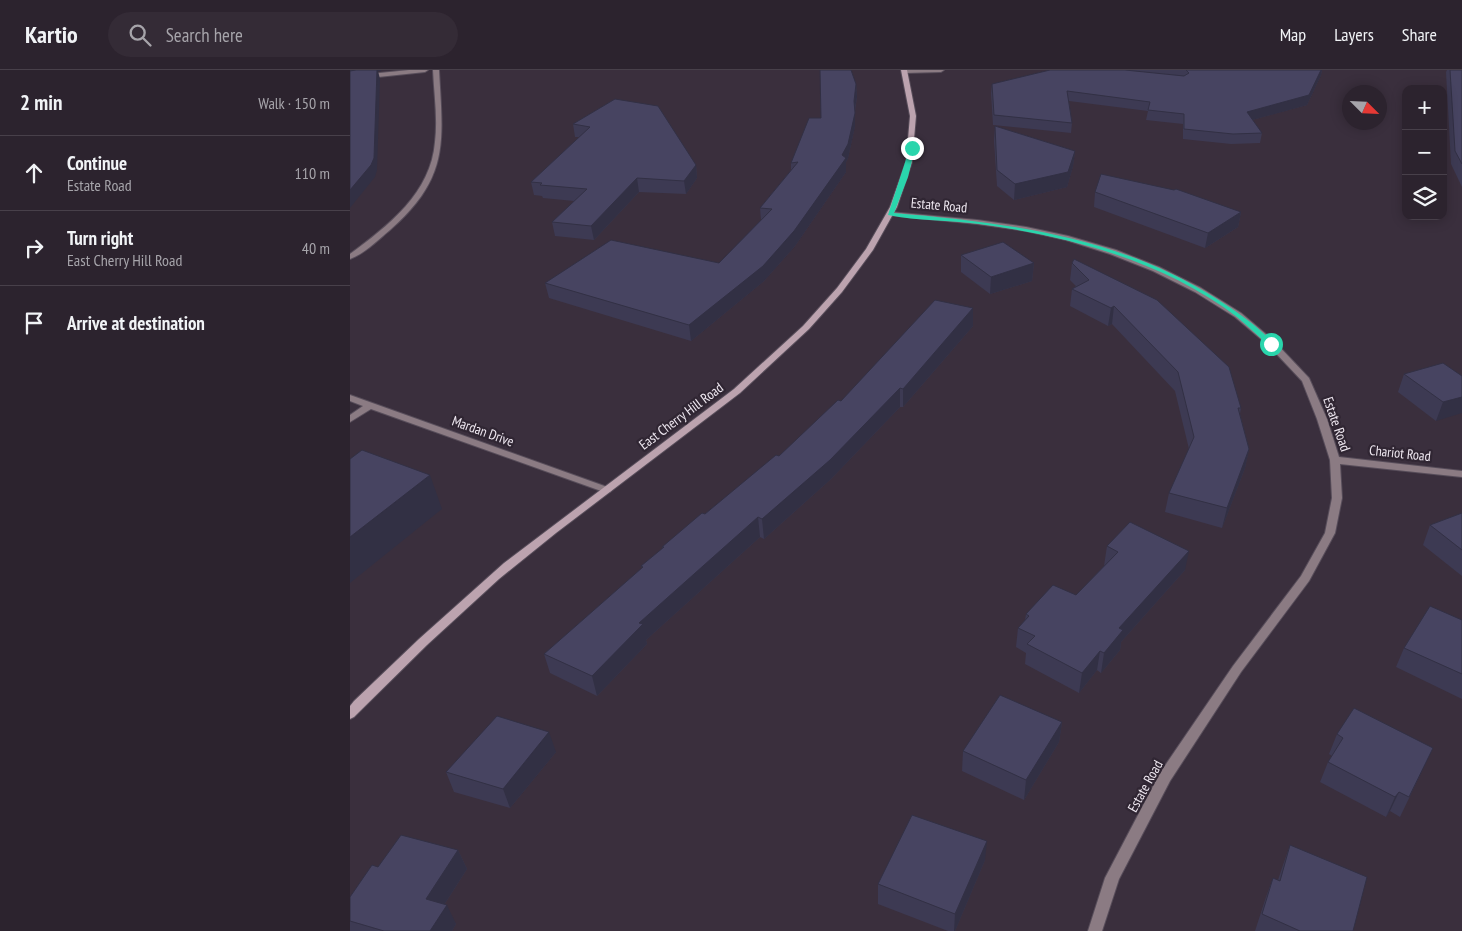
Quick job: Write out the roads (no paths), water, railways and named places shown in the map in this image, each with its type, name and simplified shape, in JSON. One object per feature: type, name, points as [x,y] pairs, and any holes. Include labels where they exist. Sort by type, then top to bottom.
[{"type":"main road","name":"East Cherry Hill Road","points":[[350,714],[450,617],[510,564],[736,392],[785,348],[831,300],[869,251],[890,214],[905,177],[912,148],[912,104],[904,71]]},
{"type":"street","points":[[350,78],[425,70]]},
{"type":"street","points":[[350,257],[392,224],[411,205],[434,167],[439,132],[436,70]]},
{"type":"street","points":[[904,71],[942,70]]},
{"type":"street","name":"Estate Road","points":[[890,214],[977,222],[1026,229],[1068,238],[1130,258],[1198,290],[1238,316],[1271,344],[1306,380],[1322,419],[1335,460],[1337,498],[1330,533],[1306,578],[1237,669],[1165,777],[1112,878],[1095,931]]},
{"type":"street","name":"Mardan Drive","points":[[350,398],[607,490]]},
{"type":"street","points":[[350,419],[370,405]]},
{"type":"street","name":"Chariot Road","points":[[1335,460],[1462,474]]}]
